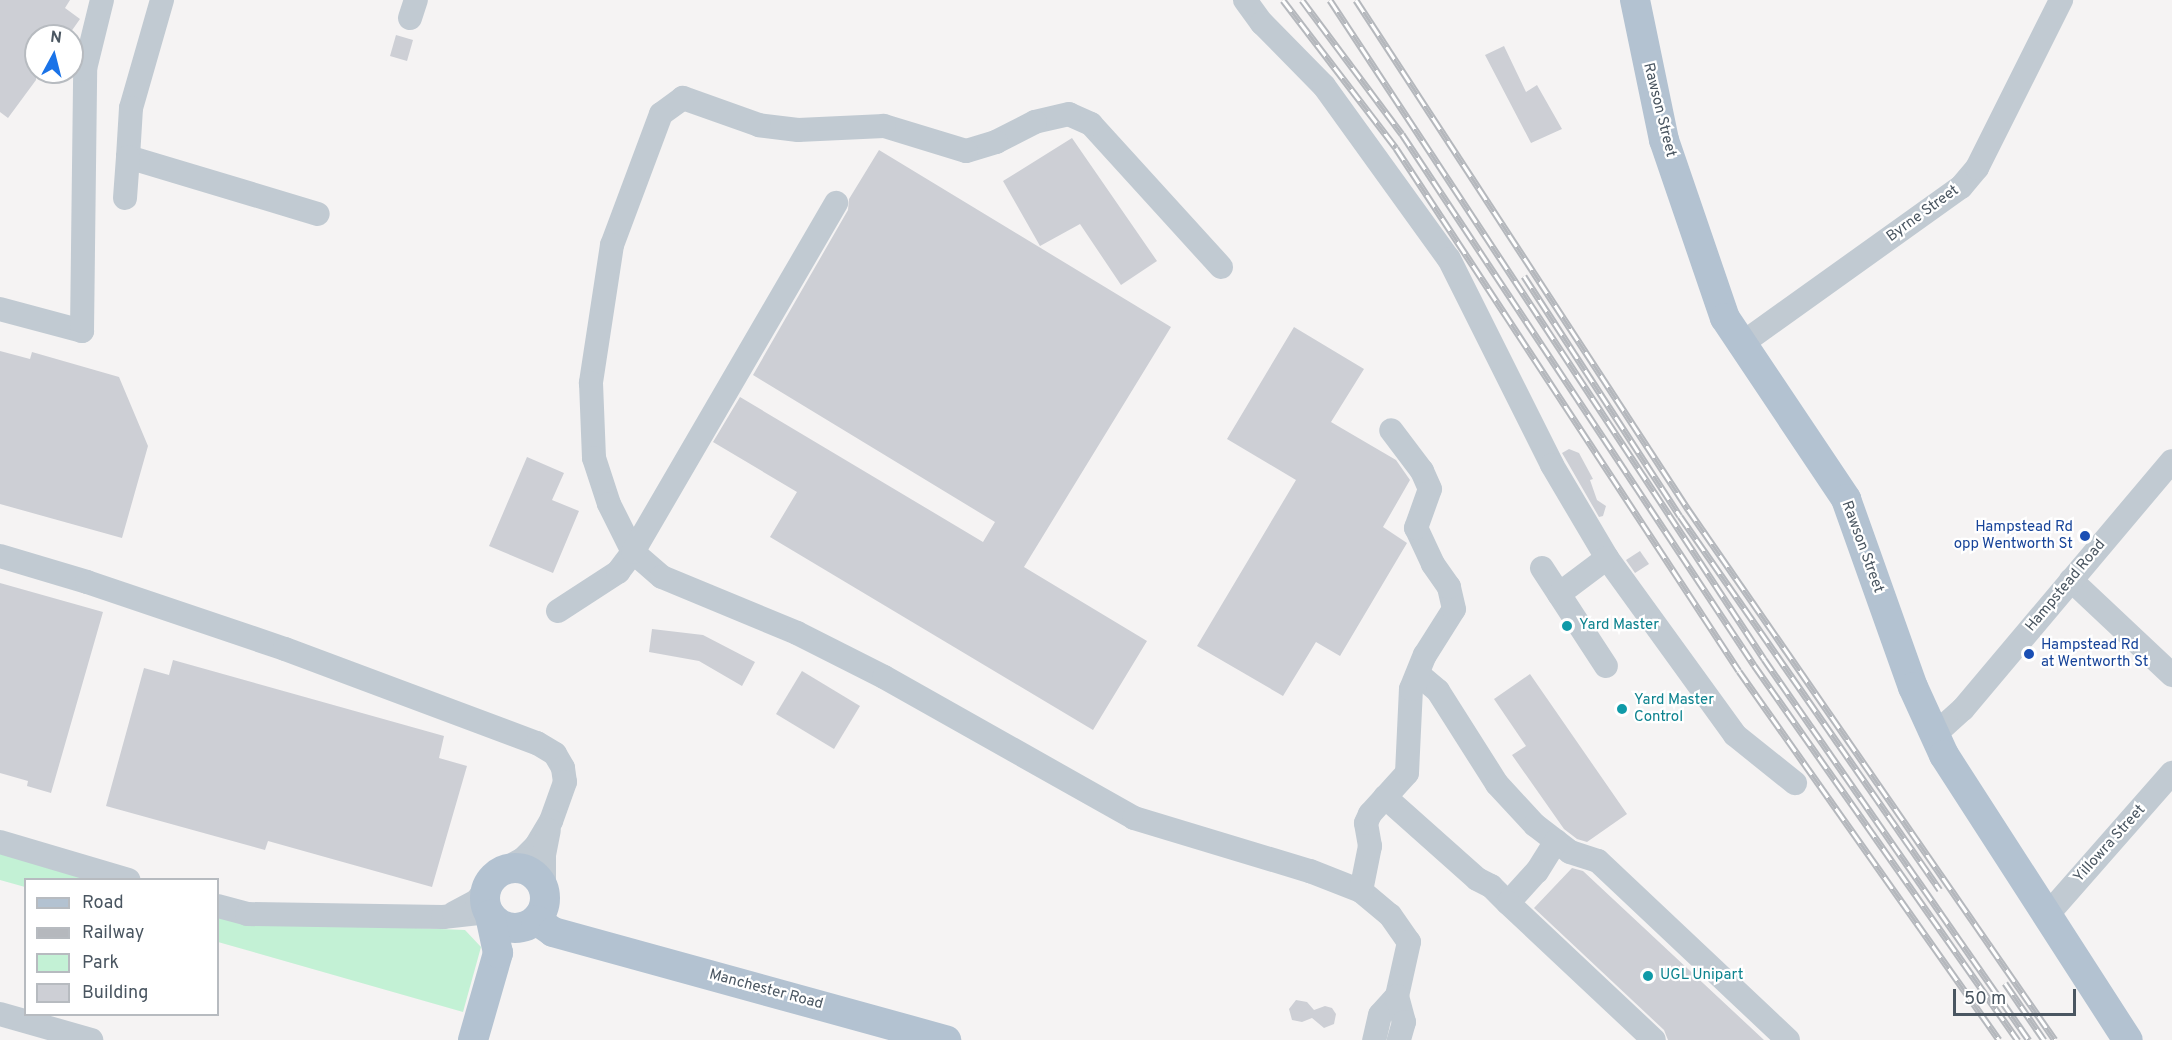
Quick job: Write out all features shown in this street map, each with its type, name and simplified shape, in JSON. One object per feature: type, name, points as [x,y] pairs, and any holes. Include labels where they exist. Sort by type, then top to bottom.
[{"type":"main road","name":"Rawson Street","points":[[1635,0],[1664,140],[1725,318],[1740,345],[1846,500],[1912,687],[1934,735],[2127,1040]]},
{"type":"main road","name":"Manchester Road","points":[[492,896],[523,869],[532,874],[538,910],[549,914],[558,924],[585,941],[946,1040]]},
{"type":"main road","points":[[492,896],[506,927],[538,910]]},
{"type":"main road","points":[[473,1040],[498,953],[492,896]]},
{"type":"main road","points":[[498,953],[538,910]]},
{"type":"street","points":[[0,309],[82,331],[85,69],[102,0]]},
{"type":"street","points":[[125,198],[131,108],[162,0]]},
{"type":"street","points":[[1245,0],[1262,23],[1324,86],[1449,259],[1553,444],[1607,558],[1735,735],[1795,783]]},
{"type":"street","name":"Byrne Street","points":[[1740,345],[1961,187],[1977,168],[2061,0]]},
{"type":"street","points":[[1221,267],[1091,124],[1069,114],[1035,122],[996,142],[966,151],[884,126],[798,130],[759,125],[683,98],[661,114],[612,245],[591,383],[594,458],[609,504],[633,552],[662,577],[797,633],[874,672],[1134,818],[1310,871],[1361,891],[1390,915],[1409,942],[1396,996],[1380,1015],[1374,1040]]},
{"type":"street","points":[[128,158],[318,214]]},
{"type":"street","points":[[558,611],[618,572],[633,552],[836,203]]},
{"type":"street","points":[[1361,891],[1370,846],[1366,823],[1407,773],[1411,689],[1425,655],[1454,609],[1449,586],[1433,564],[1416,528],[1430,489],[1422,471],[1391,430]]},
{"type":"street","name":"Hampstead Road","points":[[1934,735],[1963,710],[2172,461]]},
{"type":"street","points":[[0,556],[87,582],[285,649],[537,743],[555,754],[562,768],[565,782],[551,821],[544,855],[538,910]]},
{"type":"street","points":[[1558,594],[1607,558]]},
{"type":"street","points":[[1542,568],[1606,666]]},
{"type":"street","points":[[2071,580],[2172,675]]},
{"type":"street","points":[[1418,674],[1438,691],[1497,784],[1535,825],[1570,852],[1598,861],[1788,1040]]},
{"type":"street","name":"Yillowra Street","points":[[2048,914],[2172,773]]},
{"type":"street","points":[[1385,797],[1477,879],[1491,885],[1654,1040]]},
{"type":"street","points":[[219,906],[247,914],[443,917],[492,896],[536,846],[551,821]]},
{"type":"street","points":[[1508,903],[1537,871],[1556,841]]},
{"type":"street","points":[[0,842],[125,878]]},
{"type":"street","points":[[1396,996],[1404,1022],[1399,1040]]},
{"type":"street","points":[[0,1014],[91,1040]]},
{"type":"green space","points":[[0,851],[95,878],[24,878],[24,887],[0,880]]},
{"type":"green space","points":[[219,914],[244,921],[465,930],[481,947],[463,1012],[219,942]]},
{"type":"building","points":[[0,0],[70,0],[65,8],[80,19],[76,24],[24,24],[24,84],[33,84],[8,118],[0,112]]},
{"type":"building","points":[[396,35],[413,40],[407,61],[390,56]]},
{"type":"building","points":[[1504,46],[1526,92],[1537,85],[1562,129],[1531,143],[1485,55]]},
{"type":"building","points":[[1072,138],[1157,261],[1121,285],[1080,224],[1040,246],[1003,181]]},
{"type":"building","points":[[879,150],[1171,327],[1024,567],[1147,641],[1093,730],[770,537],[797,492],[713,442],[740,397],[983,542],[995,522],[753,375],[848,210],[849,199]]},
{"type":"building","points":[[1294,327],[1364,369],[1331,422],[1396,460],[1410,480],[1383,527],[1407,543],[1340,656],[1316,642],[1283,696],[1197,646],[1296,480],[1227,439]]},
{"type":"building","points":[[0,351],[30,359],[32,352],[119,377],[148,446],[122,538],[0,504]]},
{"type":"building","points":[[1569,449],[1579,453],[1593,479],[1590,480],[1597,500],[1606,506],[1603,516],[1599,517],[1562,453]]},
{"type":"building","points":[[527,457],[564,473],[552,500],[579,511],[553,573],[489,546]]},
{"type":"building","points":[[1640,551],[1649,564],[1635,573],[1626,560]]},
{"type":"building","points":[[0,583],[103,612],[51,793],[27,786],[28,781],[0,773]]},
{"type":"building","points":[[652,629],[703,635],[755,662],[742,686],[699,661],[649,652]]},
{"type":"building","points":[[173,660],[444,736],[439,758],[467,766],[432,887],[268,841],[265,850],[106,806],[144,668],[169,675]]},
{"type":"building","points":[[802,671],[860,706],[834,749],[776,714]]},
{"type":"building","points":[[1530,674],[1627,814],[1587,842],[1577,839],[1564,829],[1512,755],[1526,746],[1494,699]]},
{"type":"building","name":"UGL Unipart","points":[[1572,868],[1583,871],[1764,1040],[1668,1040],[1664,1030],[1534,908]]},
{"type":"building","points":[[1296,1000],[1307,1002],[1314,1010],[1325,1006],[1332,1008],[1336,1014],[1334,1024],[1324,1028],[1312,1018],[1302,1022],[1292,1020],[1289,1009]]},
{"type":"railway","points":[[1283,0],[1396,148],[1739,671],[1999,1040]]},
{"type":"railway","points":[[1302,0],[1402,134],[1754,665],[2018,1040]]},
{"type":"railway","points":[[1330,0],[1764,659],[2029,1040]]},
{"type":"railway","points":[[1356,0],[1688,509],[2055,1040]]},
{"type":"railway","points":[[1524,276],[1680,516],[1940,890]]},
{"type":"railway","points":[[2005,983],[2044,1040]]},
{"type":"place","name":"Hampstead Rd opp Wentworth St","points":[[2085,536]]},
{"type":"place","name":"Yard Master","points":[[1567,626]]},
{"type":"place","name":"Hampstead Rd at Wentworth St","points":[[2029,654]]},
{"type":"place","name":"Yard Master Control","points":[[1622,709]]},
{"type":"place","name":"UGL Unipart","points":[[1648,976]]}]
